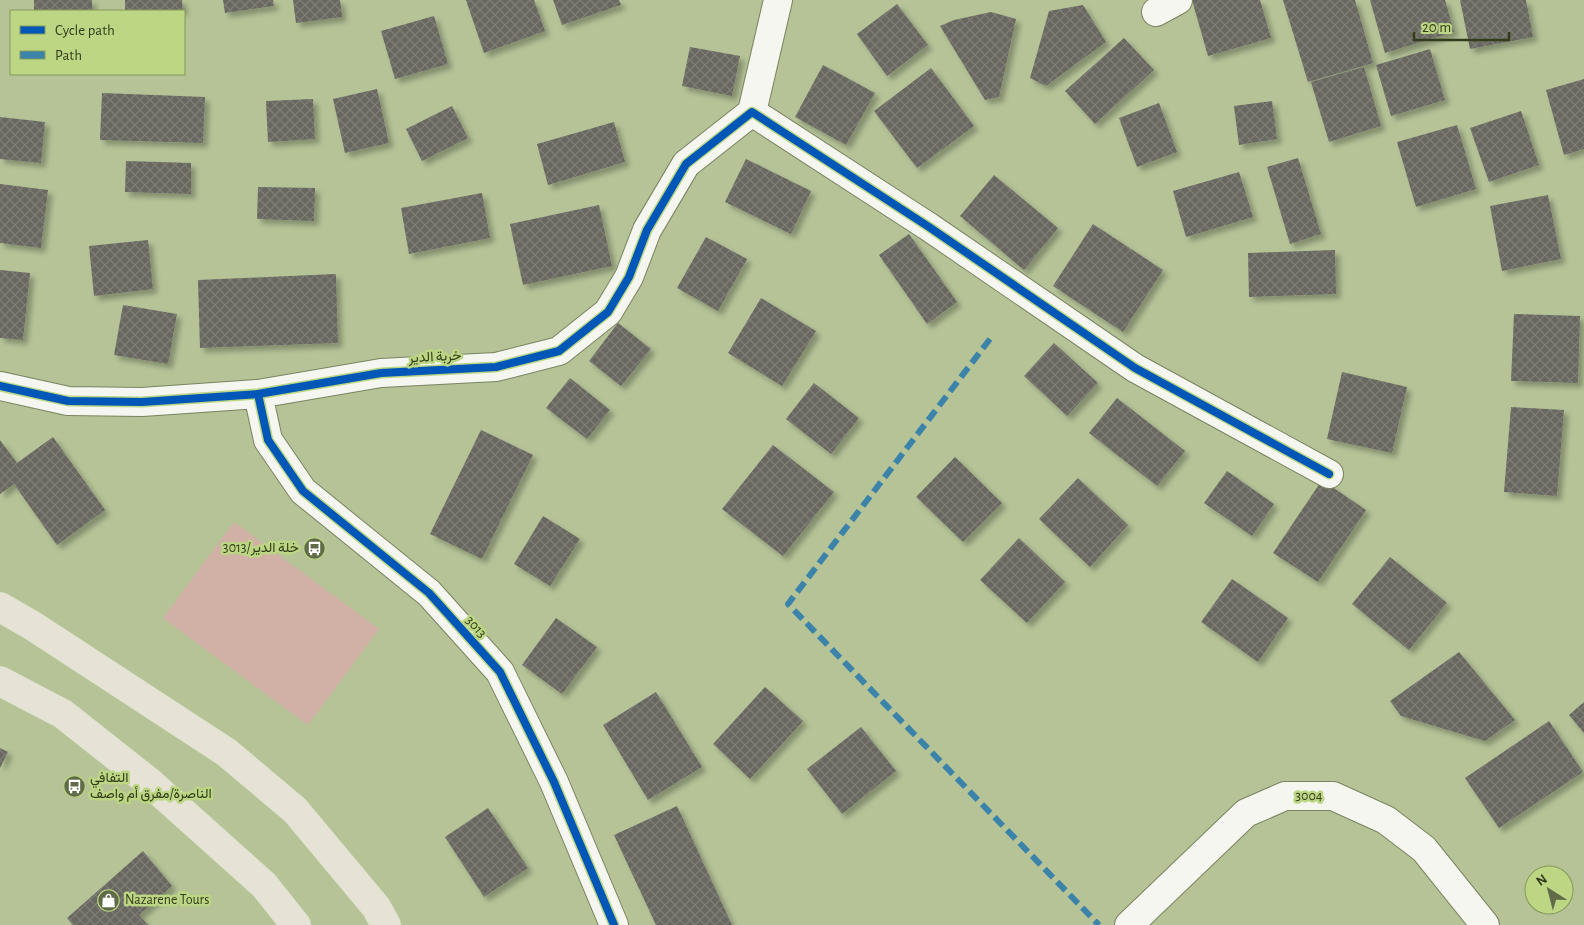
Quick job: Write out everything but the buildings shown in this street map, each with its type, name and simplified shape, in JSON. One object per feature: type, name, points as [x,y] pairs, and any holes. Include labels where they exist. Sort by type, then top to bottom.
[{"type":"highway","points":[[0,607],[41,631],[226,752],[295,810],[376,907],[386,925]]},
{"type":"highway","points":[[0,681],[63,714],[149,782],[264,886],[296,925]]},
{"type":"street","points":[[778,0],[752,112],[929,227],[1135,368],[1329,474]]},
{"type":"street","name":"خربة الدير","points":[[0,386],[68,401],[142,402],[258,394],[381,373],[496,367],[559,351],[608,312],[629,277],[646,230],[686,164],[752,112]]},
{"type":"street","name":"3013","points":[[258,394],[268,440],[303,490],[429,593],[500,672],[554,782],[614,925]]},
{"type":"street","name":"3004","points":[[1129,925],[1246,812],[1286,796],[1333,796],[1386,820],[1424,848],[1485,925]]},
{"type":"shaded area","points":[[234,522],[379,629],[308,725],[163,618]]},
{"type":"marked path","points":[[990,339],[788,604],[1099,925]]},
{"type":"cycle path","points":[[0,386],[68,401],[142,402],[258,394],[381,373],[496,367],[559,351],[608,312],[629,277],[647,230],[686,164],[752,112],[929,227],[1135,368],[1329,474]]},
{"type":"cycle path","points":[[258,394],[268,440],[303,491],[429,593],[500,672],[554,782],[614,925]]},
{"type":"place","name":"3013/خلة الدير","points":[[315,548]]},
{"type":"place","name":"التفافي الناصرة/مفرق أم واصف","points":[[74,786]]},
{"type":"place","name":"Nazarene Tours","points":[[109,900]]}]
